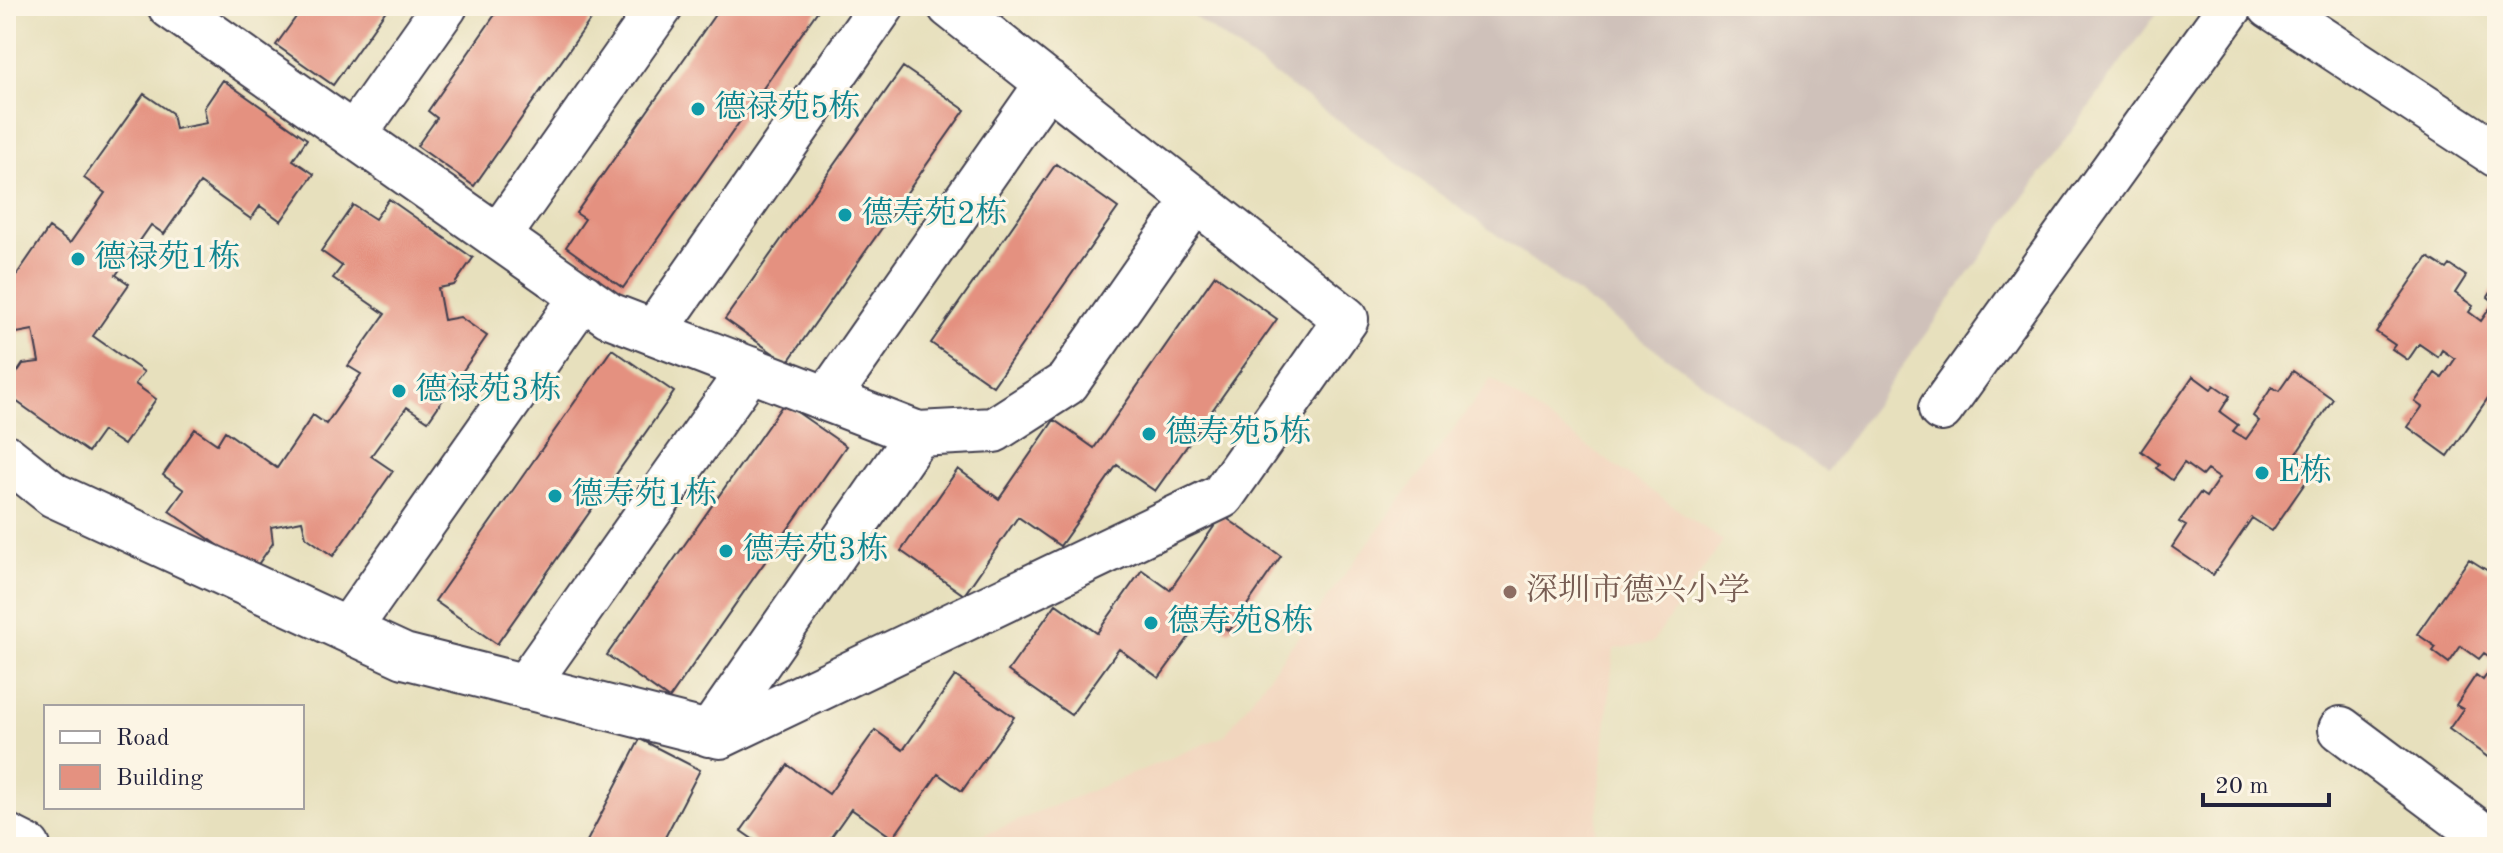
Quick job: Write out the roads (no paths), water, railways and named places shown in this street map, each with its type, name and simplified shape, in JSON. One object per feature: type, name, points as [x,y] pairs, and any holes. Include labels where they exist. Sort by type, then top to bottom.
[{"type":"street","points":[[170,6],[218,20],[354,135],[609,315],[918,434],[994,430],[1067,383],[1195,200]]},
{"type":"street","points":[[354,135],[445,6]]},
{"type":"street","points":[[498,237],[661,6]]},
{"type":"street","points":[[654,332],[882,6]]},
{"type":"street","points":[[6,457],[54,495],[404,656],[720,736],[1222,496],[1346,319],[950,6]]},
{"type":"street","points":[[1941,409],[2231,6]]},
{"type":"street","points":[[2270,6],[2497,155]]},
{"type":"street","points":[[827,399],[1048,83]]},
{"type":"street","points":[[348,630],[583,296]]},
{"type":"street","points":[[525,687],[750,369]]},
{"type":"street","points":[[709,734],[918,434]]},
{"type":"street","points":[[2341,729],[2497,846]]},
{"type":"street","points":[[6,836],[28,847]]},
{"type":"place","name":"德禄苑5栋","points":[[698,109]]},
{"type":"place","name":"德寿苑2栋","points":[[845,215]]},
{"type":"place","name":"德禄苑1栋","points":[[78,259]]},
{"type":"place","name":"德禄苑3栋","points":[[399,391]]},
{"type":"place","name":"德寿苑5栋","points":[[1149,434]]},
{"type":"place","name":"E栋","points":[[2262,473]]},
{"type":"place","name":"德寿苑1栋","points":[[555,496]]},
{"type":"place","name":"德寿苑3栋","points":[[726,551]]},
{"type":"place","name":"深圳市德兴小学","points":[[1510,592]]},
{"type":"place","name":"德寿苑8栋","points":[[1151,623]]}]
